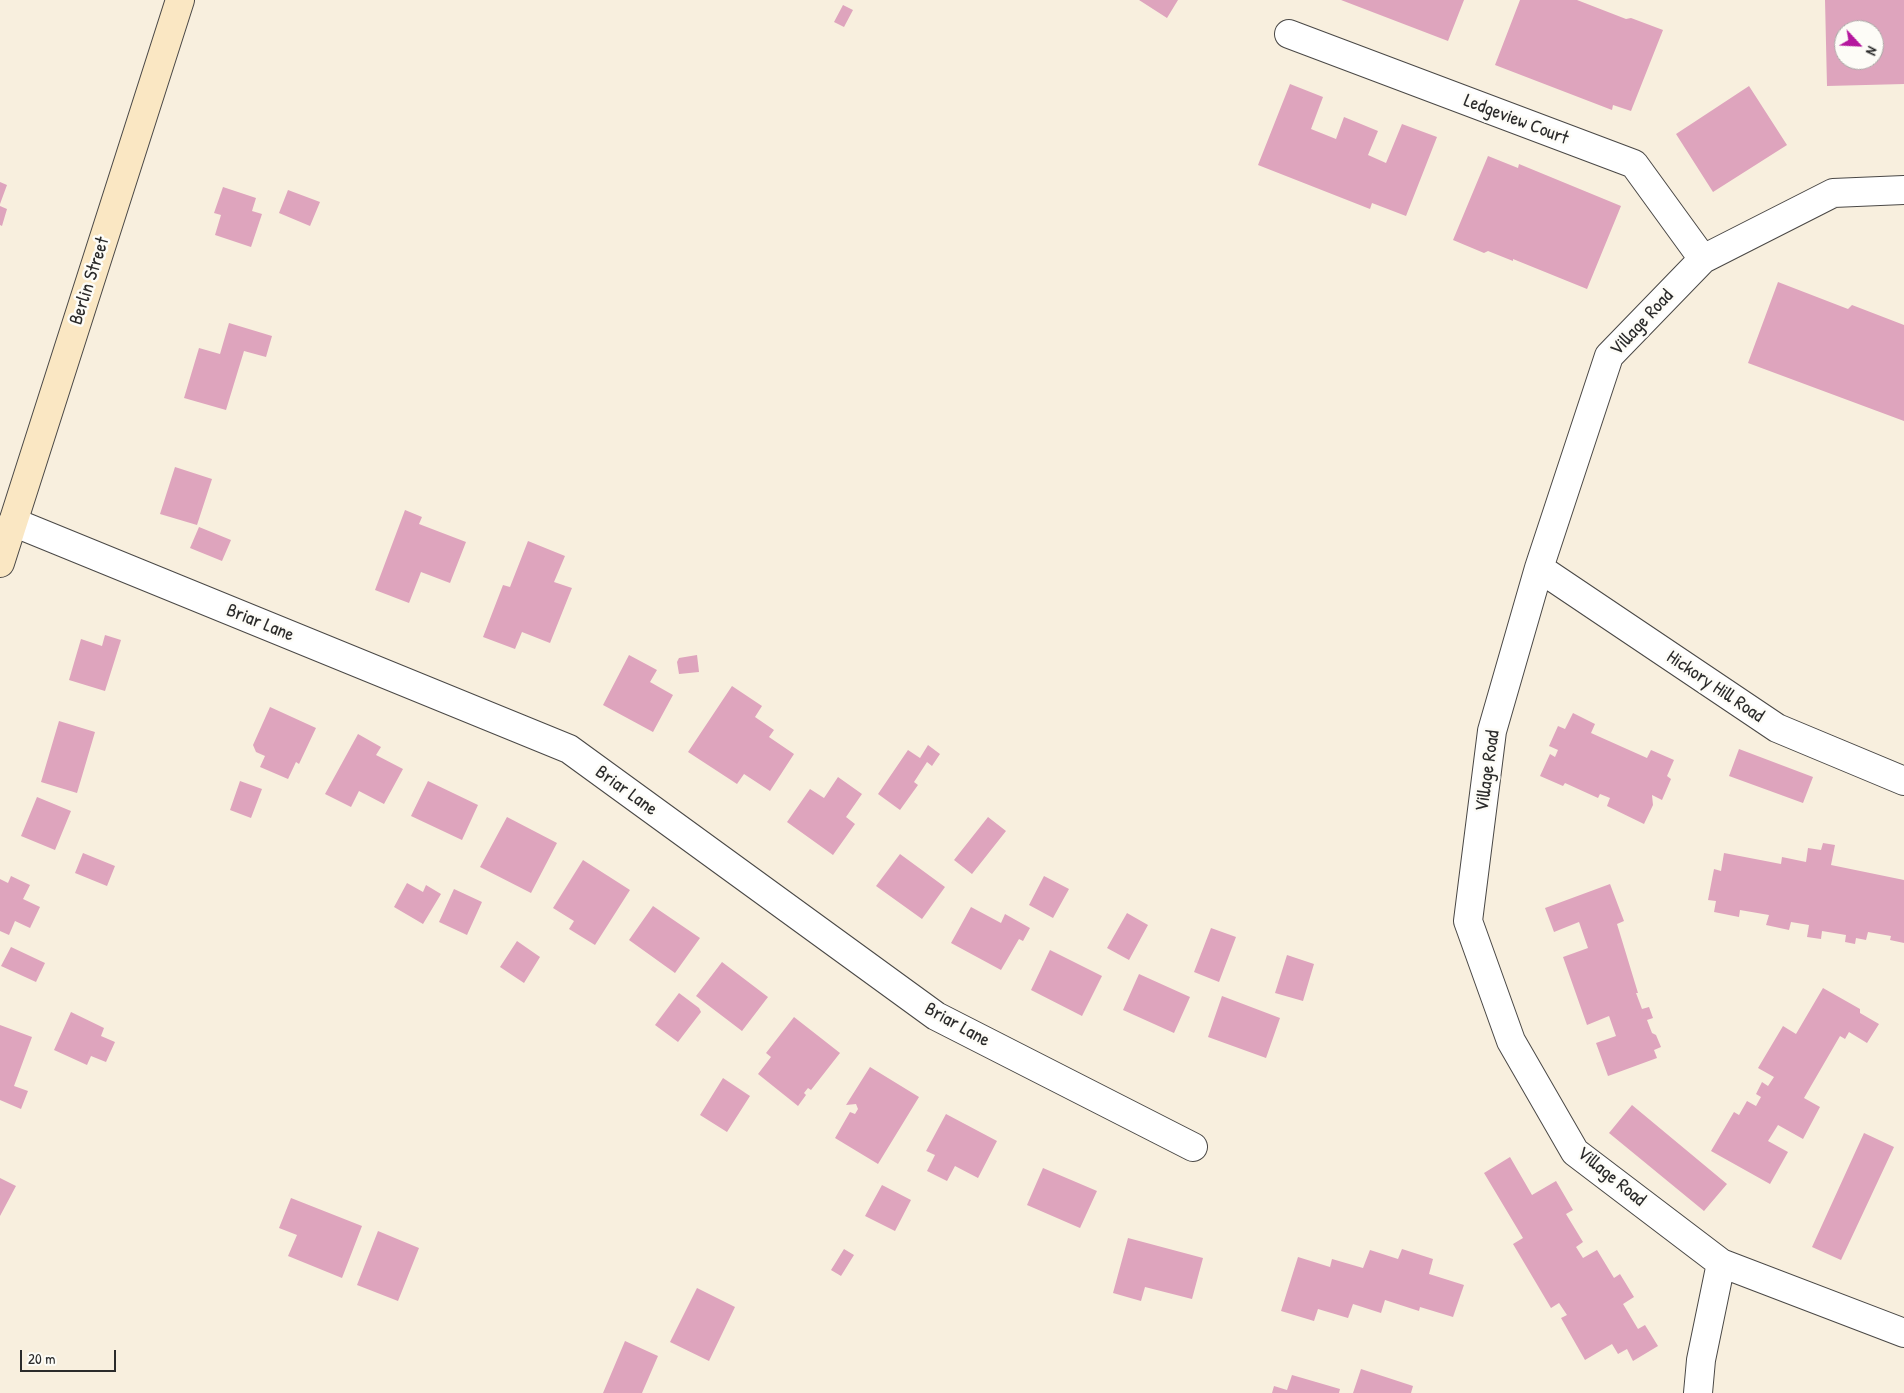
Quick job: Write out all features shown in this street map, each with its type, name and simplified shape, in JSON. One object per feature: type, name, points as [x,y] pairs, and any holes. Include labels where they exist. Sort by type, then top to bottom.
[{"type":"main road","name":"Berlin Street","points":[[0,562],[180,0]]},
{"type":"street","name":"Ledgeview Court","points":[[1289,34],[1634,164],[1703,259]]},
{"type":"street","name":"Village Road","points":[[1904,190],[1833,193],[1703,259],[1609,356],[1539,568],[1492,730],[1468,921],[1511,1041],[1575,1152],[1721,1263],[1904,1333]]},
{"type":"street","name":"Briar Lane","points":[[13,522],[569,749],[936,1016],[1193,1147]]},
{"type":"street","name":"Hickory Hill Road","points":[[1539,568],[1777,728],[1904,781]]},
{"type":"street","points":[[1698,1393],[1701,1360],[1721,1263]]},
{"type":"building","points":[[1139,0],[1178,0],[1167,18]]},
{"type":"building","points":[[1341,0],[1464,0],[1448,41]]},
{"type":"building","points":[[1520,0],[1577,0],[1626,19],[1631,18],[1663,30],[1631,111],[1613,105],[1612,110],[1495,65]]},
{"type":"building","points":[[1825,0],[1904,0],[1904,84],[1827,86]]},
{"type":"building","points":[[843,5],[853,10],[844,27],[834,22]]},
{"type":"building","points":[[1290,84],[1323,97],[1311,129],[1336,139],[1344,117],[1378,131],[1368,155],[1386,163],[1402,124],[1437,137],[1406,216],[1372,203],[1370,209],[1258,165]]},
{"type":"building","points":[[1749,86],[1787,145],[1713,192],[1676,134]]},
{"type":"building","points":[[1488,156],[1518,168],[1519,164],[1621,206],[1587,289],[1513,259],[1513,261],[1488,251],[1484,253],[1453,240]]},
{"type":"building","points":[[0,182],[7,185],[0,204]]},
{"type":"building","points":[[223,187],[256,198],[252,211],[262,214],[251,247],[215,235],[221,215],[214,213]]},
{"type":"building","points":[[288,190],[320,202],[310,226],[279,213]]},
{"type":"building","points":[[0,206],[7,209],[2,226],[0,225]]},
{"type":"building","points":[[1778,282],[1848,309],[1852,305],[1904,325],[1904,421],[1748,363]]},
{"type":"building","points":[[229,323],[272,336],[266,357],[244,351],[226,410],[184,398],[199,348],[220,354]]},
{"type":"building","points":[[175,467],[212,479],[197,525],[160,514]]},
{"type":"building","points":[[405,510],[422,517],[419,524],[466,542],[450,583],[421,572],[409,603],[375,590]]},
{"type":"building","points":[[199,527],[231,540],[222,561],[190,548]]},
{"type":"building","points":[[528,541],[565,556],[554,582],[572,588],[550,643],[522,632],[515,649],[483,637],[503,585],[510,587]]},
{"type":"building","points":[[105,635],[121,640],[105,691],[69,680],[81,639],[102,646]]},
{"type":"building","points":[[629,655],[657,670],[650,682],[673,695],[653,732],[603,705]]},
{"type":"building","points":[[697,655],[699,672],[679,674],[677,662],[679,658]]},
{"type":"building","points":[[732,686],[762,706],[755,717],[774,730],[769,737],[794,754],[770,791],[744,774],[737,784],[688,752]]},
{"type":"building","points":[[270,707],[316,728],[299,764],[296,762],[288,779],[260,767],[265,756],[256,752],[253,745]]},
{"type":"building","points":[[1573,713],[1595,724],[1591,733],[1647,758],[1651,750],[1674,760],[1667,776],[1671,779],[1662,800],[1652,795],[1653,805],[1644,824],[1607,806],[1610,798],[1600,794],[1598,798],[1565,783],[1563,786],[1540,776],[1550,754],[1555,757],[1558,750],[1549,746],[1558,726],[1565,729]]},
{"type":"building","points":[[59,721],[95,732],[77,793],[41,782]]},
{"type":"building","points":[[358,734],[381,747],[376,755],[403,769],[384,804],[359,791],[351,807],[325,794]]},
{"type":"building","points":[[928,745],[940,754],[932,766],[927,762],[914,782],[918,785],[900,810],[878,794],[908,750],[920,758]]},
{"type":"building","points":[[1739,749],[1813,777],[1803,803],[1729,776]]},
{"type":"building","points":[[838,777],[862,794],[846,817],[855,824],[833,855],[787,822],[810,789],[824,798]]},
{"type":"building","points":[[240,781],[262,789],[251,818],[230,810]]},
{"type":"building","points":[[428,781],[478,805],[462,840],[411,816]]},
{"type":"building","points":[[37,797],[71,811],[55,850],[21,836]]},
{"type":"building","points":[[507,817],[557,843],[531,893],[480,867]]},
{"type":"building","points":[[988,817],[1006,831],[972,874],[954,860]]},
{"type":"building","points":[[1823,843],[1835,845],[1831,865],[1904,880],[1904,943],[1890,940],[1891,936],[1868,932],[1866,940],[1856,938],[1855,944],[1845,942],[1846,935],[1822,931],[1821,939],[1807,937],[1809,925],[1791,922],[1789,930],[1766,925],[1769,915],[1740,910],[1739,917],[1714,912],[1716,901],[1708,900],[1714,869],[1721,871],[1724,853],[1781,864],[1782,857],[1806,862],[1808,848],[1821,850]]},
{"type":"building","points":[[83,853],[115,866],[107,886],[75,873]]},
{"type":"building","points":[[900,854],[945,887],[922,919],[876,886]]},
{"type":"building","points":[[583,860],[630,890],[595,945],[569,929],[574,921],[553,908]]},
{"type":"building","points":[[11,876],[30,885],[23,899],[40,907],[30,928],[15,921],[9,935],[0,931],[0,879],[8,883]]},
{"type":"building","points":[[1044,876],[1069,889],[1053,918],[1029,905]]},
{"type":"building","points":[[407,883],[423,892],[426,885],[441,894],[423,924],[394,907]]},
{"type":"building","points":[[1610,884],[1624,921],[1617,924],[1638,993],[1636,993],[1642,1009],[1649,1007],[1653,1018],[1647,1020],[1652,1033],[1656,1035],[1661,1047],[1654,1050],[1657,1058],[1608,1076],[1596,1043],[1616,1036],[1609,1016],[1587,1025],[1563,957],[1588,948],[1579,922],[1554,932],[1545,908]]},
{"type":"building","points":[[454,889],[482,902],[467,935],[439,922]]},
{"type":"building","points":[[653,906],[700,938],[675,973],[629,940]]},
{"type":"building","points":[[971,907],[1001,923],[1005,914],[1030,928],[1023,941],[1019,939],[1001,970],[951,943]]},
{"type":"building","points":[[1127,913],[1148,925],[1129,960],[1107,948]]},
{"type":"building","points":[[1211,928],[1236,937],[1219,982],[1194,972]]},
{"type":"building","points":[[517,941],[540,957],[524,983],[500,967]]},
{"type":"building","points":[[11,947],[45,963],[36,982],[1,966]]},
{"type":"building","points":[[1050,950],[1102,976],[1082,1016],[1031,990]]},
{"type":"building","points":[[1287,955],[1314,964],[1303,1001],[1275,993]]},
{"type":"building","points":[[722,962],[768,997],[742,1031],[696,996]]},
{"type":"building","points":[[1139,974],[1190,997],[1174,1033],[1123,1010]]},
{"type":"building","points":[[1823,988],[1860,1009],[1860,1013],[1879,1024],[1867,1043],[1849,1032],[1845,1039],[1840,1036],[1804,1098],[1820,1107],[1803,1139],[1778,1125],[1768,1141],[1788,1152],[1770,1184],[1711,1151],[1734,1112],[1739,1115],[1747,1101],[1756,1106],[1761,1097],[1756,1094],[1762,1082],[1768,1086],[1774,1077],[1758,1068],[1783,1026],[1796,1034]]},
{"type":"building","points":[[679,993],[699,1008],[701,1012],[678,1042],[655,1025]]},
{"type":"building","points":[[1222,996],[1280,1018],[1266,1058],[1208,1037]]},
{"type":"building","points":[[71,1012],[104,1028],[101,1036],[115,1042],[106,1062],[91,1056],[87,1065],[54,1050]]},
{"type":"building","points":[[794,1017],[840,1053],[811,1090],[808,1088],[804,1093],[806,1095],[798,1106],[758,1074],[771,1057],[766,1053]]},
{"type":"building","points":[[0,1025],[32,1037],[14,1086],[28,1091],[21,1109],[0,1100]]},
{"type":"building","points":[[870,1067],[919,1097],[878,1164],[835,1138],[850,1112],[855,1114],[858,1109],[856,1104],[846,1105]]},
{"type":"building","points":[[723,1078],[750,1096],[727,1132],[700,1115]]},
{"type":"building","points":[[1632,1105],[1727,1184],[1704,1211],[1609,1133]]},
{"type":"building","points":[[946,1114],[997,1141],[978,1178],[955,1166],[947,1181],[927,1171],[935,1155],[926,1151]]},
{"type":"building","points":[[1864,1133],[1894,1147],[1841,1260],[1812,1247]]},
{"type":"building","points":[[1510,1157],[1532,1195],[1556,1181],[1573,1210],[1566,1214],[1583,1242],[1576,1247],[1583,1258],[1597,1250],[1614,1278],[1620,1274],[1634,1297],[1623,1304],[1638,1329],[1645,1325],[1658,1346],[1633,1361],[1627,1349],[1618,1354],[1612,1344],[1585,1360],[1561,1318],[1567,1315],[1559,1303],[1551,1308],[1513,1244],[1523,1238],[1484,1173]]},
{"type":"building","points":[[1043,1168],[1097,1191],[1080,1228],[1027,1205]]},
{"type":"building","points":[[0,1178],[16,1186],[0,1216]]},
{"type":"building","points":[[882,1185],[911,1200],[895,1231],[865,1216]]},
{"type":"building","points":[[291,1198],[362,1226],[342,1278],[288,1256],[297,1235],[279,1228]]},
{"type":"building","points":[[378,1231],[419,1248],[398,1301],[357,1285]]},
{"type":"building","points":[[1128,1238],[1203,1258],[1192,1299],[1145,1287],[1141,1301],[1113,1293]]},
{"type":"building","points":[[844,1249],[854,1255],[841,1276],[831,1270]]},
{"type":"building","points":[[1402,1249],[1433,1259],[1429,1274],[1464,1285],[1453,1317],[1420,1307],[1419,1311],[1385,1300],[1381,1313],[1353,1304],[1348,1318],[1318,1309],[1314,1321],[1281,1311],[1298,1257],[1330,1267],[1332,1259],[1363,1268],[1370,1250],[1398,1259]]},
{"type":"building","points":[[697,1288],[735,1307],[709,1361],[670,1342]]},
{"type":"building","points":[[625,1341],[658,1356],[642,1393],[603,1393]]},
{"type":"building","points":[[1361,1369],[1413,1386],[1411,1393],[1353,1393]]},
{"type":"building","points":[[1292,1375],[1340,1389],[1339,1393],[1272,1393],[1274,1386],[1287,1390]]}]
